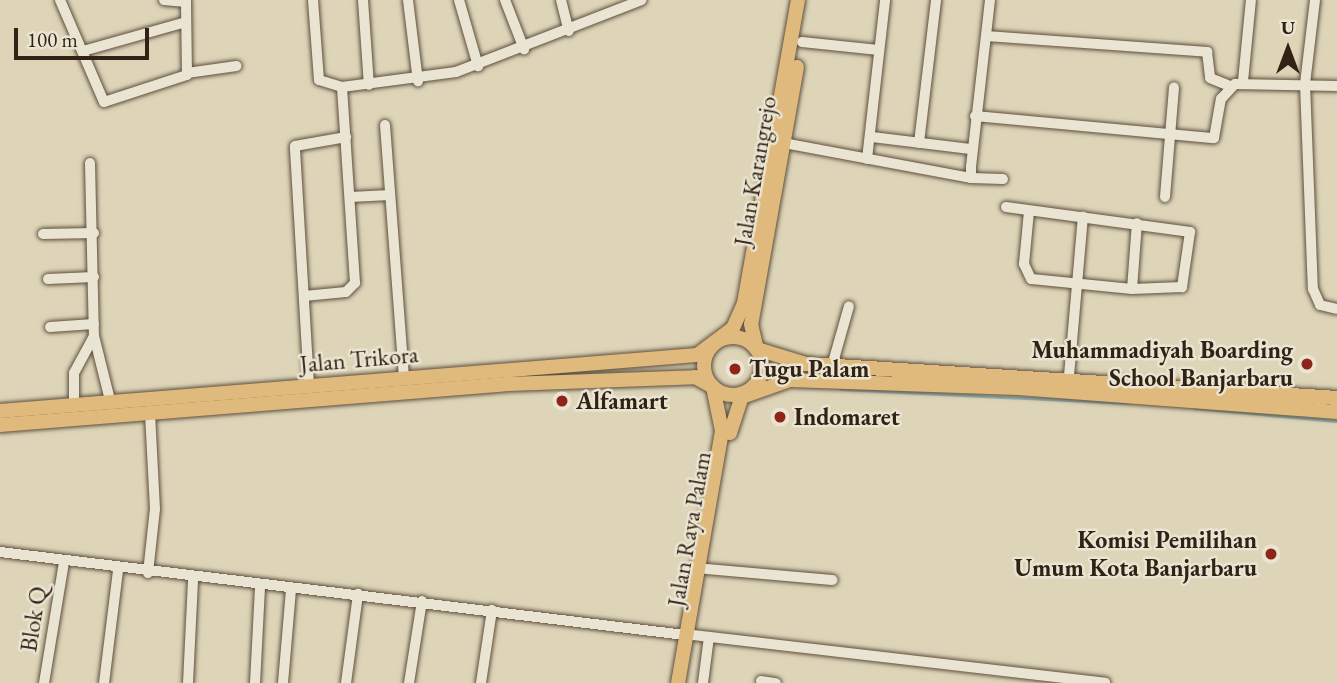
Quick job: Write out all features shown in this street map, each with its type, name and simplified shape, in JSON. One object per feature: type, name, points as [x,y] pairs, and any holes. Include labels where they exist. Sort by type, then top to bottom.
[{"type":"main road","name":"Jalan Karangrejo","points":[[719,341],[744,303],[798,0]]},
{"type":"main road","name":"Jalan Karangrejo","points":[[757,349],[751,324],[802,42],[807,0]]},
{"type":"main road","points":[[1337,398],[1069,376],[792,363],[757,349],[744,339],[719,341],[705,362],[713,387],[727,395],[790,380],[873,382],[1337,412]]},
{"type":"main road","name":"Jalan Trikora","points":[[0,425],[54,405],[678,358],[719,341]]},
{"type":"main road","points":[[751,389],[761,375],[757,349]]},
{"type":"main road","name":"Jalan Trikora","points":[[0,411],[58,421],[632,376],[686,375],[713,387]]},
{"type":"main road","name":"Jalan Raya Palam","points":[[685,683],[689,635],[722,431],[713,387]]},
{"type":"main road","name":"Jalan Raya Palam","points":[[678,683],[706,569],[732,415],[751,389]]},
{"type":"main road","points":[[54,405],[58,421]]},
{"type":"street","points":[[60,0],[104,102],[187,73],[237,66]]},
{"type":"street","points":[[164,0],[186,1],[187,73]]},
{"type":"street","points":[[313,0],[319,80],[342,88],[418,81],[478,66],[642,0]]},
{"type":"street","points":[[363,0],[369,85]]},
{"type":"street","points":[[408,0],[418,81]]},
{"type":"street","points":[[459,0],[478,66]]},
{"type":"street","points":[[505,0],[524,48]]},
{"type":"street","points":[[561,0],[569,31]]},
{"type":"street","points":[[867,159],[872,137],[885,0]]},
{"type":"street","points":[[919,143],[936,0]]},
{"type":"street","points":[[971,178],[970,149],[990,0]]},
{"type":"street","points":[[1242,81],[1251,0]]},
{"type":"street","points":[[1315,0],[1305,84],[1312,289],[1320,305],[1337,309]]},
{"type":"street","points":[[83,51],[186,22]]},
{"type":"street","points":[[986,36],[1207,52],[1210,78],[1230,86],[1242,81],[1337,86]]},
{"type":"street","points":[[802,42],[879,50]]},
{"type":"street","points":[[975,116],[1214,138],[1230,86]]},
{"type":"street","points":[[1165,197],[1174,87]]},
{"type":"street","points":[[304,296],[354,286],[342,88]]},
{"type":"street","points":[[385,125],[404,377]]},
{"type":"street","points":[[309,385],[295,146],[346,137]]},
{"type":"street","points":[[872,137],[970,149]]},
{"type":"street","points":[[784,143],[971,178],[1003,179]]},
{"type":"street","points":[[90,163],[93,337],[110,400]]},
{"type":"street","points":[[350,197],[390,195]]},
{"type":"street","points":[[1006,208],[1190,232],[1182,287],[1132,289],[1076,286],[1027,276],[1028,211]]},
{"type":"street","points":[[1069,376],[1083,217]]},
{"type":"street","points":[[1132,289],[1137,223]]},
{"type":"street","points":[[43,234],[93,233]]},
{"type":"street","points":[[48,279],[94,277]]},
{"type":"street","points":[[832,366],[849,306]]},
{"type":"street","points":[[50,327],[94,324]]},
{"type":"street","points":[[74,404],[74,373],[93,337]]},
{"type":"street","points":[[148,573],[155,509],[150,413]]},
{"type":"street","points":[[0,552],[193,580],[422,601],[1105,683]]},
{"type":"street","name":"Blok Q","points":[[44,683],[64,562]]},
{"type":"street","points":[[706,569],[833,580]]},
{"type":"street","points":[[104,683],[118,570]]},
{"type":"street","points":[[188,683],[193,580]]},
{"type":"street","points":[[255,683],[260,586]]},
{"type":"street","points":[[283,683],[291,590]]},
{"type":"street","points":[[346,683],[358,594]]},
{"type":"street","points":[[409,683],[422,601]]},
{"type":"street","points":[[481,683],[492,610]]},
{"type":"street","points":[[703,683],[709,637]]},
{"type":"street","points":[[761,681],[776,683]]},
{"type":"waterway","points":[[841,389],[1128,403]]},
{"type":"waterway","points":[[1194,408],[1337,421]]},
{"type":"place","name":"Muhammadiyah Boarding School Banjarbaru","points":[[1307,364]]},
{"type":"place","name":"Tugu Palam","points":[[735,369]]},
{"type":"place","name":"Alfamart","points":[[562,401]]},
{"type":"place","name":"Indomaret","points":[[780,417]]},
{"type":"place","name":"Komisi Pemilihan Umum Kota Banjarbaru","points":[[1271,554]]}]
